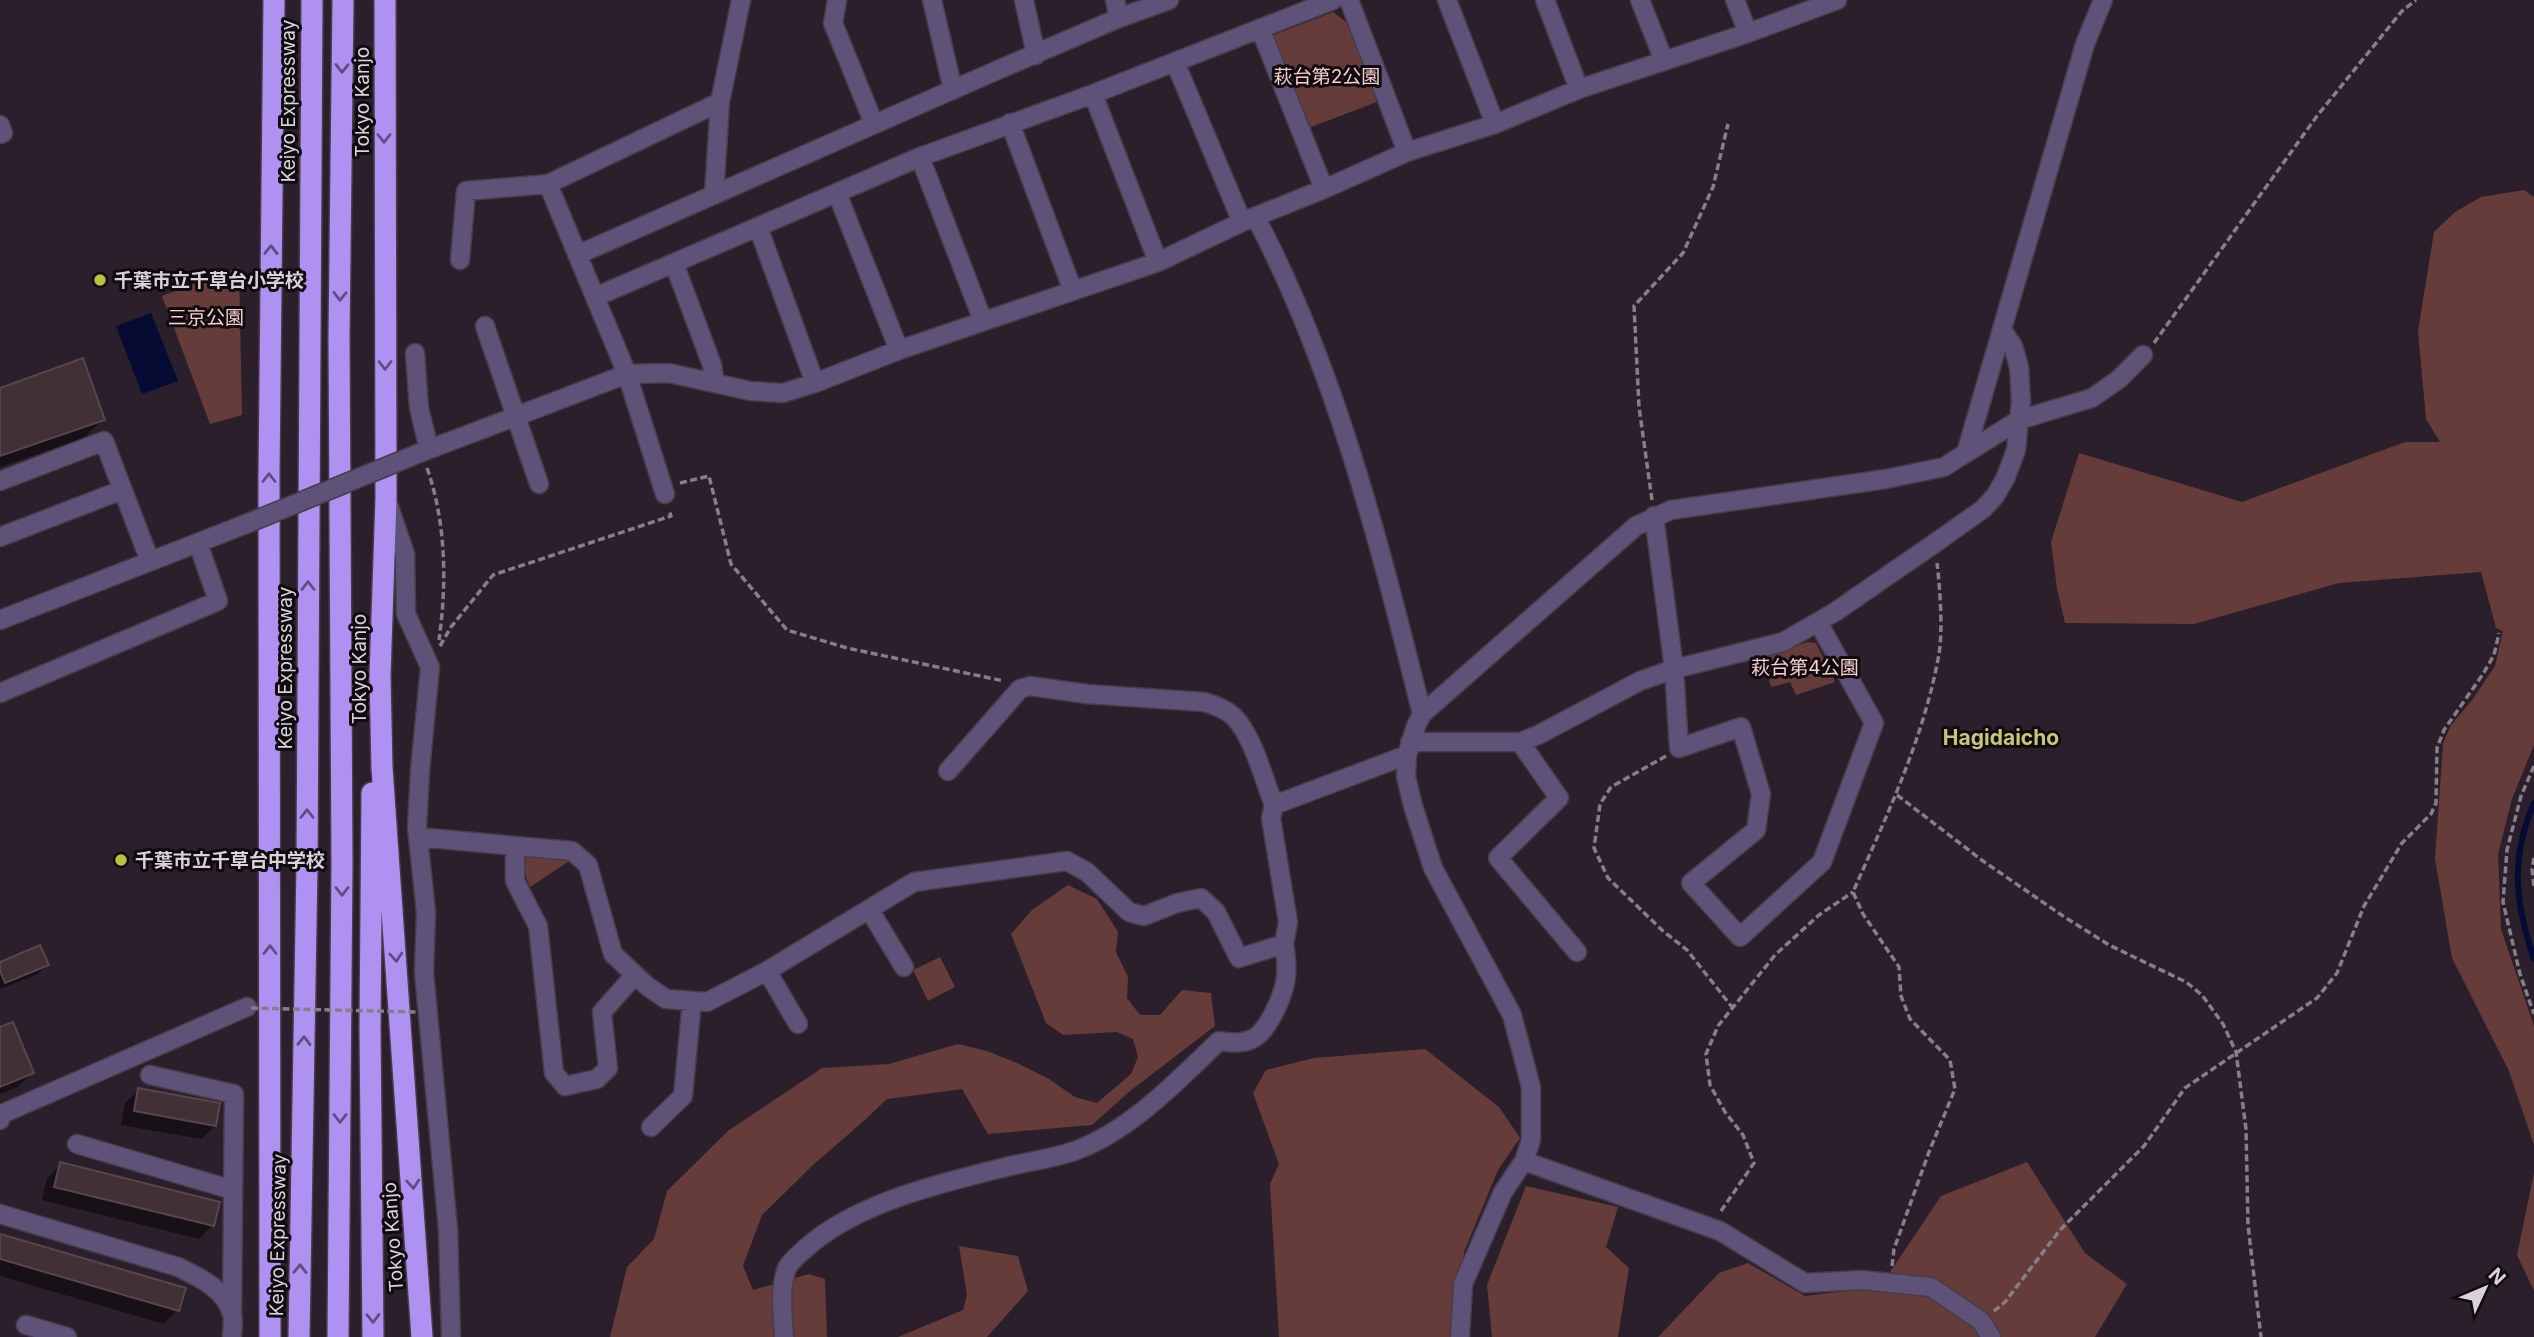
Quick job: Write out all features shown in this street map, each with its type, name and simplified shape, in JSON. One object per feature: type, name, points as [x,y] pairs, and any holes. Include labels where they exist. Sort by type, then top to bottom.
[{"type":"highway","points":[[270,1337],[269,476],[274,0]]},
{"type":"highway","name":"Keiyo Expressway","points":[[299,1337],[307,865],[312,0]]},
{"type":"highway","points":[[338,1337],[342,863],[339,337],[343,0]]},
{"type":"highway","name":"Tokyo Kanjo","points":[[385,0],[386,498],[380,676],[382,768],[422,1337]]},
{"type":"highway","points":[[373,1337],[370,1042],[372,620],[383,590]]},
{"type":"street","points":[[714,195],[720,102],[741,0]]},
{"type":"street","points":[[837,0],[833,23],[874,124]]},
{"type":"street","points":[[932,0],[953,90]]},
{"type":"street","points":[[1024,0],[1036,55]]},
{"type":"street","points":[[1115,0],[1119,18]]},
{"type":"street","points":[[577,255],[1119,18],[1169,0]]},
{"type":"street","points":[[595,297],[920,157],[1093,94],[1334,0]]},
{"type":"street","points":[[1349,0],[1406,152]]},
{"type":"street","points":[[1447,0],[1495,124]]},
{"type":"street","points":[[1545,0],[1579,89]]},
{"type":"street","points":[[1640,0],[1664,61]]},
{"type":"street","points":[[1735,0],[1748,33]]},
{"type":"street","points":[[0,620],[627,374],[669,373],[750,391],[783,393],[815,383],[899,350],[1158,262],[1406,152],[1495,124],[1579,89],[1748,33],[1837,0]]},
{"type":"street","points":[[1966,453],[2085,44],[2103,0]]},
{"type":"street","points":[[1260,28],[1324,189]]},
{"type":"street","points":[[1175,62],[1249,220],[1286,274],[1327,382],[1385,566],[1422,714]]},
{"type":"street","points":[[1093,94],[1158,262]]},
{"type":"street","points":[[460,260],[466,191],[548,184],[720,102]]},
{"type":"street","points":[[1010,123],[1073,290]]},
{"type":"street","points":[[0,125],[3,133],[0,134]]},
{"type":"street","points":[[920,157],[983,321]]},
{"type":"street","points":[[548,184],[627,374],[664,491]]},
{"type":"street","points":[[837,193],[899,350]]},
{"type":"street","points":[[758,227],[815,383]]},
{"type":"street","points":[[674,263],[712,365],[715,383]]},
{"type":"street","points":[[485,326],[539,484]]},
{"type":"street","points":[[1274,805],[1408,748],[1520,741],[1538,735],[1640,681],[1674,669],[1783,642],[1818,622],[1983,509],[1996,496],[2016,450],[2021,401],[2019,366],[2013,346],[2002,330]]},
{"type":"street","points":[[415,353],[419,408],[426,451]]},
{"type":"street","points":[[1460,1337],[1463,1284],[1503,1192],[1524,1161],[1531,1140],[1531,1087],[1512,1015],[1433,868],[1412,806],[1406,777],[1408,748],[1422,714],[1636,526],[1654,516],[1671,510],[1909,475],[1944,467],[2020,420],[2092,398],[2119,379],[2143,355]]},
{"type":"street","points":[[0,481],[104,441],[150,561]]},
{"type":"street","points":[[0,537],[122,490]]},
{"type":"street","points":[[386,498],[405,554],[406,614],[430,667],[420,771],[418,837],[426,912],[424,972],[449,1229],[451,1337]]},
{"type":"street","points":[[1654,516],[1674,669],[1679,748],[1741,727],[1761,794],[1756,830],[1691,883],[1740,937],[1822,862],[1874,723],[1818,622]]},
{"type":"street","points":[[0,693],[218,601],[198,543]]},
{"type":"street","points":[[784,1337],[782,1296],[788,1268],[805,1248],[826,1231],[885,1202],[991,1171],[1076,1151],[1109,1135],[1175,1082],[1220,1041],[1235,1043],[1252,1040],[1264,1031],[1285,983],[1287,960],[1284,944],[1288,922],[1271,818],[1274,805],[1243,729],[1235,718],[1220,707],[1205,702],[1087,694],[1030,686],[1020,689],[948,771]]},
{"type":"street","points":[[1520,741],[1559,798],[1498,858],[1577,952]]},
{"type":"street","points":[[418,837],[572,851],[588,865],[613,954],[666,999],[707,1002],[767,971],[914,882],[1067,861],[1087,872],[1129,912],[1144,915],[1201,898],[1216,912],[1239,958],[1284,944]]},
{"type":"street","points":[[515,846],[515,881],[538,926],[554,1073],[565,1086],[597,1079],[608,1068],[602,1012],[635,975]]},
{"type":"street","points":[[869,909],[904,967]]},
{"type":"street","points":[[767,971],[798,1024]]},
{"type":"street","points":[[651,1126],[683,1096],[692,1001]]},
{"type":"street","points":[[0,1120],[2,1114],[249,1007]]},
{"type":"street","points":[[150,1075],[234,1094],[232,1337]]},
{"type":"street","points":[[77,1144],[233,1190]]},
{"type":"street","points":[[1524,1161],[1720,1231],[1805,1283],[1861,1280],[1931,1287],[1986,1329]]},
{"type":"street","points":[[0,1214],[178,1267],[206,1280],[221,1295],[232,1314]]},
{"type":"street","points":[[26,1325],[67,1337]]},
{"type":"path","points":[[2143,355],[2165,329],[2317,116],[2402,11],[2416,0]]},
{"type":"path","points":[[1654,516],[1639,407],[1634,306],[1683,253],[1713,187],[1728,124]]},
{"type":"path","points":[[426,451],[440,517],[443,584],[438,650],[450,627],[493,575],[671,516],[664,491],[709,476],[731,564],[787,630],[847,648],[1030,686]]},
{"type":"path","points":[[1710,1228],[1754,1163],[1743,1135],[1710,1085],[1706,1055],[1718,1027],[1775,955],[1819,915],[1853,892],[1896,795],[1920,732],[1939,652],[1939,583],[1934,543]]},
{"type":"path","points":[[1986,1329],[2060,1230],[2144,1146],[2185,1088],[2317,998],[2337,973],[2364,906],[2402,843],[2431,814],[2436,803],[2437,748],[2444,730],[2494,655],[2499,633]]},
{"type":"path","points":[[1679,748],[1611,787],[1600,804],[1594,848],[1608,878],[1663,931],[1687,950],[1732,1007]]},
{"type":"path","points":[[2534,766],[2521,796],[2507,850],[2503,902],[2520,974],[2534,1014]]},
{"type":"path","points":[[1896,795],[1983,861],[2063,916],[2109,945],[2186,982],[2202,996],[2223,1024],[2236,1052],[2246,1129],[2248,1225],[2261,1337]]},
{"type":"path","points":[[2534,858],[2534,887]]},
{"type":"path","points":[[1853,892],[1863,914],[1899,967],[1901,996],[1910,1019],[1950,1060],[1955,1089],[1894,1249],[1891,1283]]},
{"type":"path","points":[[249,1007],[417,1012]]},
{"type":"green space","name":"萩台第2公園","points":[[1333,12],[1346,22],[1382,100],[1306,129],[1269,37]]},
{"type":"green space","points":[[2524,190],[2534,197],[2534,745],[2512,799],[2498,854],[2501,929],[2534,1026],[2534,1145],[2509,1071],[2452,958],[2435,859],[2443,743],[2451,725],[2495,666],[2503,631],[2496,628],[2481,572],[2339,583],[2194,624],[2065,623],[2051,542],[2079,453],[2242,502],[2405,442],[2440,442],[2426,419],[2418,331],[2434,232],[2455,212],[2481,197]]},
{"type":"green space","name":"三京公園","points":[[239,267],[242,415],[210,424],[162,296]]},
{"type":"green space","name":"萩台第4公園","points":[[1807,642],[1816,643],[1835,682],[1796,695],[1790,682],[1771,687],[1763,658]]},
{"type":"green space","points":[[522,853],[574,858],[530,887],[523,869]]},
{"type":"green space","points":[[1068,885],[1097,899],[1118,932],[1116,952],[1128,977],[1127,998],[1140,1015],[1160,1015],[1182,990],[1211,993],[1215,1026],[1130,1091],[1092,1125],[988,1134],[962,1089],[887,1099],[762,1215],[743,1266],[753,1290],[809,1274],[825,1279],[827,1337],[610,1337],[627,1267],[654,1239],[667,1191],[729,1130],[822,1068],[889,1064],[958,1044],[987,1051],[1019,1064],[1049,1079],[1075,1097],[1097,1103],[1131,1074],[1138,1057],[1133,1039],[1117,1032],[1063,1035],[1046,1023],[1011,934],[1032,910]]},
{"type":"green space","points":[[940,957],[955,987],[928,1001],[913,970]]},
{"type":"green space","points":[[1425,1049],[1499,1107],[1520,1138],[1498,1170],[1464,1252],[1460,1337],[1279,1337],[1270,1184],[1279,1164],[1253,1093],[1266,1070],[1314,1058]]},
{"type":"green space","points":[[2027,1162],[2085,1253],[2127,1284],[2095,1337],[1658,1337],[1719,1273],[1748,1263],[1805,1296],[1880,1287],[1941,1196]]},
{"type":"green space","points":[[2534,1173],[2534,1291],[2517,1255]]},
{"type":"green space","points":[[1526,1186],[1618,1207],[1606,1247],[1629,1268],[1618,1337],[1492,1337],[1487,1285]]},
{"type":"green space","points":[[959,1246],[1018,1256],[1028,1291],[987,1337],[898,1337],[963,1310],[967,1295]]},
{"type":"water","points":[[151,313],[178,381],[142,394],[116,326]]},
{"type":"building","points":[[83,358],[105,420],[0,456],[0,388]]},
{"type":"building","points":[[40,945],[49,965],[5,983],[0,962]]},
{"type":"building","points":[[13,1022],[34,1073],[0,1087],[0,1027]]},
{"type":"building","points":[[138,1088],[220,1103],[216,1126],[134,1111]]},
{"type":"building","points":[[60,1162],[220,1202],[214,1226],[54,1187]]},
{"type":"building","points":[[0,1234],[186,1288],[179,1311],[0,1259]]},
{"type":"waterway","points":[[2534,803],[2526,823],[2518,862],[2519,900],[2534,959]]},
{"type":"place","name":"千葉市立千草台小学校","points":[[100,280]]},
{"type":"place","name":"千葉市立千草台中学校","points":[[121,860]]},
{"type":"district","name":"Hagidaicho","points":[[2001,737]]}]
